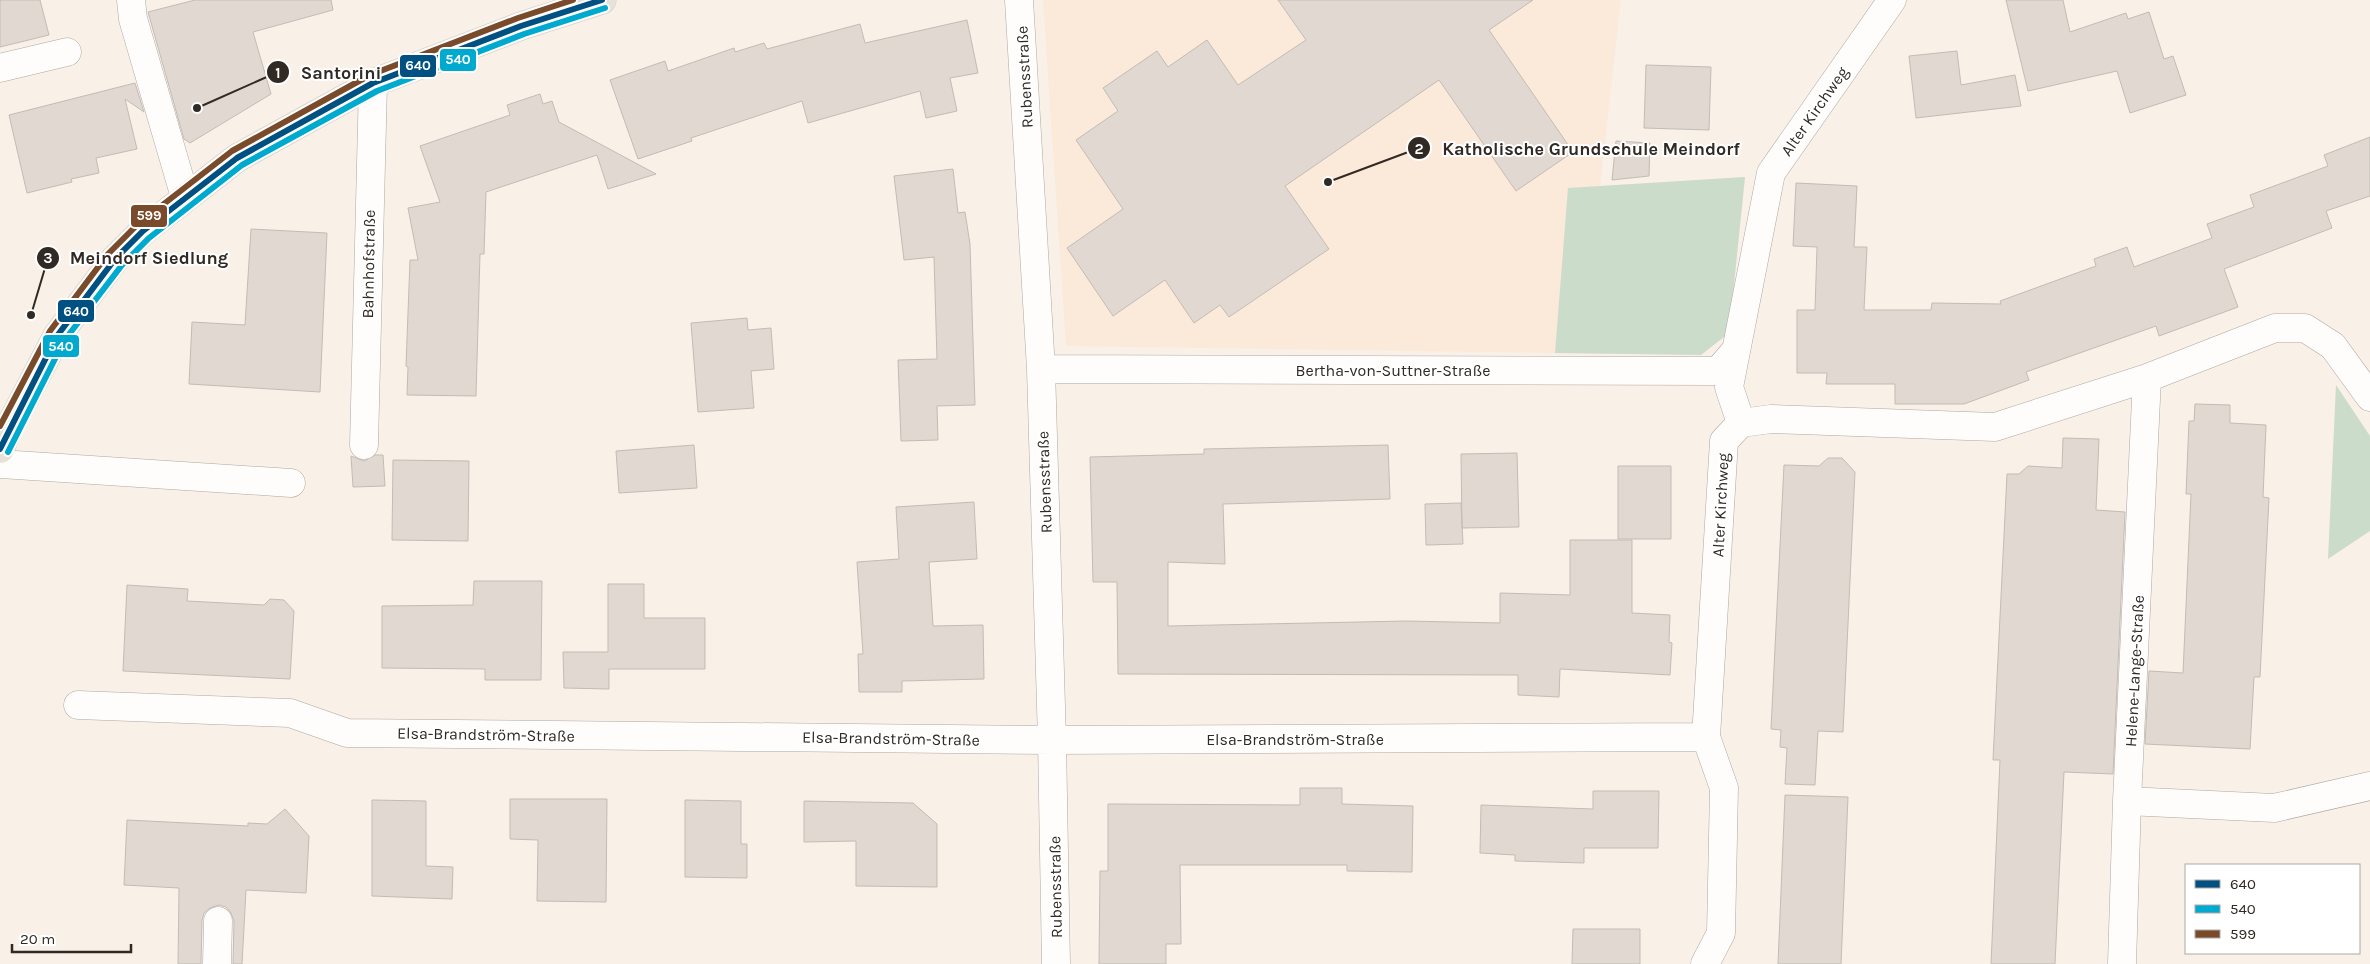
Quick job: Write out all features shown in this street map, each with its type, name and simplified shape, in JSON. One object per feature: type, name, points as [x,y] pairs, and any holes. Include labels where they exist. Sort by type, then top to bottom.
[{"type":"main road","points":[[3,436],[57,336],[115,259],[143,232],[185,197],[237,158],[373,83],[521,26],[602,0]]},
{"type":"street","points":[[131,0],[133,19],[185,197]]},
{"type":"street","name":"Rubensstraße","points":[[1019,0],[1041,369],[1052,740],[1056,964]]},
{"type":"street","name":"Alter Kirchweg","points":[[1705,964],[1721,934],[1724,788],[1706,737],[1724,442],[1741,423],[1730,387],[1736,350],[1771,173],[1892,0]]},
{"type":"street","points":[[0,68],[67,52]]},
{"type":"street","name":"Bahnhofstraße","points":[[364,445],[373,83]]},
{"type":"street","points":[[1741,423],[1770,418],[1995,427],[2148,378],[2274,328],[2305,328],[2333,346],[2370,397]]},
{"type":"street","name":"Bertha-von-Suttner-Straße","points":[[1041,369],[1718,371],[1736,350]]},
{"type":"street","name":"Helene-Lange-Straße","points":[[2122,964],[2127,801],[2148,378]]},
{"type":"street","points":[[0,464],[291,483]]},
{"type":"street","name":"Elsa-Brandström-Straße","points":[[78,705],[290,713],[347,733],[1052,740],[1706,737]]},
{"type":"street","points":[[2127,801],[2274,808],[2370,786]]},
{"type":"street","points":[[217,964],[218,920]]},
{"type":"shaded area","points":[[1043,0],[1621,0],[1600,186],[1745,177],[1729,333],[1701,355],[1066,346]]},
{"type":"green space","points":[[1745,177],[1729,333],[1701,355],[1555,353],[1568,188]]},
{"type":"green space","points":[[2336,385],[2370,436],[2370,531],[2328,559]]},
{"type":"building","points":[[0,0],[40,0],[49,35],[0,47]]},
{"type":"building","points":[[195,0],[331,0],[333,10],[253,32],[271,94],[190,143],[184,139],[148,12]]},
{"type":"building","points":[[1278,0],[1533,0],[1489,30],[1573,152],[1516,191],[1439,80],[1285,186],[1329,249],[1229,317],[1220,305],[1194,323],[1165,280],[1113,316],[1067,248],[1123,209],[1076,140],[1118,111],[1103,88],[1157,51],[1168,67],[1207,40],[1238,85],[1306,40]]},
{"type":"building","points":[[2006,0],[2063,0],[2070,32],[2126,13],[2128,19],[2149,12],[2164,59],[2173,56],[2186,95],[2130,113],[2117,71],[2028,91]]},
{"type":"building","points":[[967,20],[978,73],[950,78],[957,111],[926,118],[920,91],[808,123],[802,101],[691,138],[692,141],[638,159],[610,80],[665,61],[668,71],[734,48],[735,52],[764,43],[767,49],[860,24],[865,43]]},
{"type":"building","points":[[1957,51],[1961,85],[2015,75],[2021,106],[1916,118],[1909,56]]},
{"type":"building","points":[[1646,65],[1711,67],[1709,130],[1644,128]]},
{"type":"building","points":[[135,83],[144,112],[125,99],[137,149],[96,158],[99,173],[71,179],[72,182],[27,193],[9,115]]},
{"type":"building","points":[[540,94],[543,104],[552,101],[559,122],[656,174],[608,189],[597,155],[486,192],[484,254],[480,254],[476,396],[407,395],[408,367],[406,366],[410,260],[418,260],[408,208],[440,202],[420,146],[510,115],[507,105]]},
{"type":"building","points":[[2370,137],[2370,196],[2326,211],[2332,228],[2224,269],[2238,307],[2159,336],[2156,326],[2026,372],[2029,380],[1964,404],[1895,404],[1895,384],[1826,384],[1827,373],[1797,373],[1797,310],[1815,310],[1817,247],[1793,246],[1796,183],[1857,186],[1854,247],[1867,247],[1864,310],[1931,310],[1932,303],[2001,304],[2000,301],[2096,266],[2094,259],[2127,247],[2134,267],[2212,238],[2207,224],[2254,207],[2250,195],[2328,166],[2324,155]]},
{"type":"building","points":[[1616,141],[1650,143],[1649,176],[1612,180]]},
{"type":"building","points":[[953,169],[958,213],[965,212],[970,244],[975,405],[937,406],[938,440],[901,441],[898,360],[937,359],[934,257],[904,260],[894,176]]},
{"type":"building","points":[[251,229],[327,233],[320,392],[189,384],[192,322],[245,325]]},
{"type":"building","points":[[747,318],[748,330],[771,328],[774,369],[751,371],[754,408],[698,412],[691,323]]},
{"type":"building","points":[[2195,404],[2230,405],[2230,423],[2266,425],[2263,497],[2269,498],[2260,677],[2254,677],[2250,749],[2145,744],[2149,671],[2183,673],[2191,494],[2186,494],[2189,421],[2194,421]]},
{"type":"building","points":[[2063,438],[2099,439],[2096,510],[2125,512],[2113,774],[2064,772],[2055,964],[1991,964],[2000,760],[1993,760],[2007,474],[2019,474],[2028,466],[2062,468]]},
{"type":"building","points":[[694,445],[697,488],[619,493],[616,451]]},
{"type":"building","points":[[1388,445],[1390,499],[1223,504],[1225,564],[1168,562],[1168,626],[1406,621],[1500,623],[1500,593],[1570,595],[1570,540],[1632,540],[1632,613],[1670,615],[1669,642],[1672,643],[1670,675],[1560,669],[1559,697],[1518,695],[1518,675],[1118,674],[1117,582],[1093,582],[1090,457],[1204,454],[1204,449]]},
{"type":"building","points":[[1517,453],[1519,527],[1462,528],[1461,454]]},
{"type":"building","points":[[375,455],[383,455],[385,486],[353,487],[351,456],[364,461]]},
{"type":"building","points":[[1828,458],[1842,458],[1855,472],[1843,732],[1818,731],[1815,785],[1785,784],[1787,748],[1780,747],[1781,730],[1771,729],[1784,465],[1819,466]]},
{"type":"building","points":[[393,460],[469,461],[468,541],[392,540]]},
{"type":"building","points":[[1618,466],[1671,466],[1671,539],[1618,539]]},
{"type":"building","points":[[974,502],[977,559],[929,562],[933,626],[983,625],[984,679],[902,681],[902,692],[859,692],[858,654],[863,654],[857,562],[899,559],[896,507]]},
{"type":"building","points":[[1461,503],[1463,544],[1426,545],[1425,504]]},
{"type":"building","points":[[474,581],[542,581],[541,680],[485,680],[485,669],[382,668],[382,606],[473,605]]},
{"type":"building","points":[[608,584],[644,584],[644,618],[705,618],[705,669],[609,669],[609,689],[564,688],[563,652],[608,652]]},
{"type":"building","points":[[127,585],[188,589],[187,601],[264,605],[270,599],[284,600],[294,611],[290,679],[123,671]]},
{"type":"building","points":[[1300,788],[1342,788],[1342,804],[1413,806],[1412,872],[1347,871],[1347,865],[1180,865],[1181,944],[1166,944],[1166,964],[1099,964],[1100,871],[1108,871],[1108,804],[1300,805]]},
{"type":"building","points":[[1593,791],[1659,791],[1658,848],[1584,848],[1584,863],[1515,861],[1515,855],[1480,853],[1481,805],[1593,809]]},
{"type":"building","points":[[1785,795],[1848,797],[1841,964],[1778,964]]},
{"type":"building","points":[[510,799],[607,799],[606,902],[537,901],[538,840],[510,839]]},
{"type":"building","points":[[372,800],[426,801],[426,866],[453,867],[452,899],[372,896]]},
{"type":"building","points":[[685,800],[741,801],[741,844],[747,844],[747,878],[685,877]]},
{"type":"building","points":[[804,801],[913,803],[937,824],[937,887],[856,886],[856,841],[804,842]]},
{"type":"building","points":[[285,809],[309,836],[306,893],[246,890],[242,964],[233,964],[234,921],[231,913],[226,907],[219,905],[210,908],[204,913],[202,920],[201,964],[178,964],[179,888],[124,885],[127,820],[248,826],[248,823],[267,824]]},
{"type":"building","points":[[1573,929],[1640,929],[1640,964],[1572,964]]},
{"type":"transit line","name":"599","points":[[0,426],[50,331],[108,254],[138,224],[232,151],[370,75],[518,18],[573,0]]},
{"type":"transit line","name":"640","points":[[0,449],[57,336],[115,259],[143,231],[237,158],[373,83],[521,26],[602,0]]},
{"type":"transit line","name":"540","points":[[8,452],[64,341],[122,265],[149,238],[242,165],[377,91],[524,34],[605,8]]},
{"type":"place","name":"Santorini","points":[[197,108]]},
{"type":"place","name":"Katholische Grundschule Meindorf","points":[[1328,182]]},
{"type":"place","name":"Meindorf Siedlung","points":[[31,315]]}]
